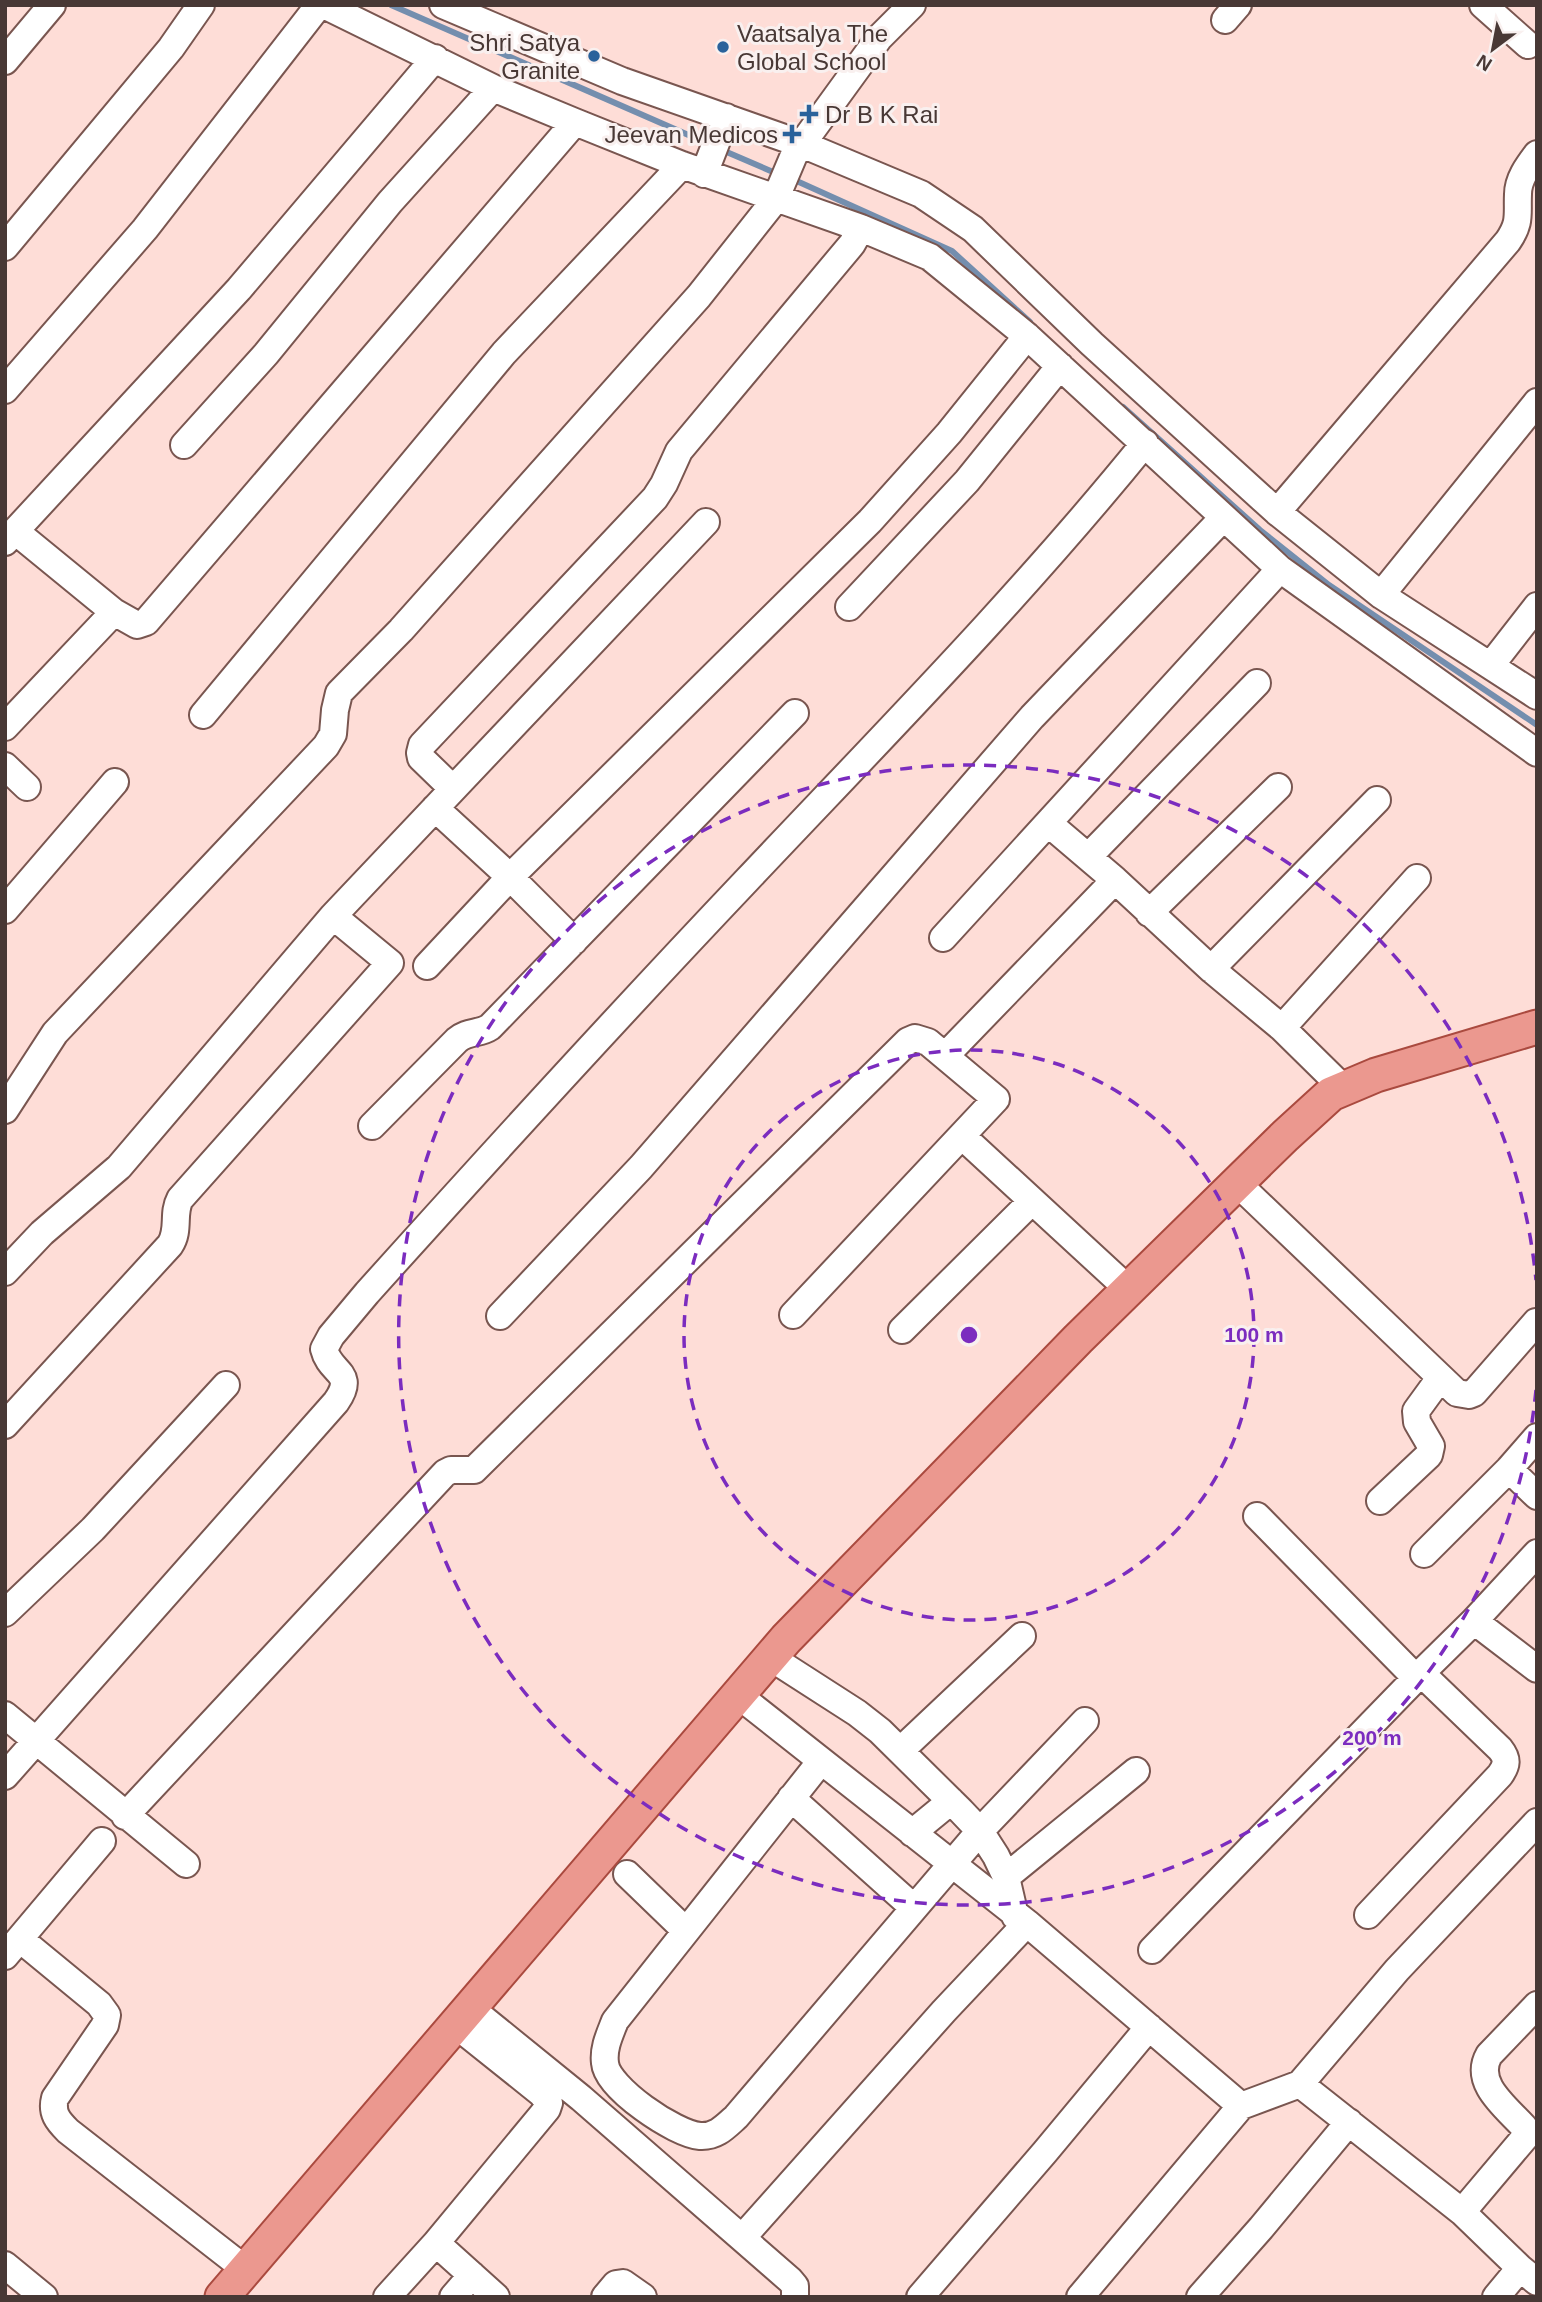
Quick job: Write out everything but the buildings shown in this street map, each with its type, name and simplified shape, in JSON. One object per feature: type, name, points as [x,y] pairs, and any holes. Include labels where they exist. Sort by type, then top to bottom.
[{"type":"main road","points":[[222,2297],[770,1657],[1128,1289],[1237,1183],[1331,1094],[1376,1075],[1537,1027]]},
{"type":"street","points":[[5,61],[52,5]]},
{"type":"street","points":[[5,247],[170,48],[201,5]]},
{"type":"street","points":[[5,390],[145,229],[321,5],[493,88],[575,122],[698,168],[778,194],[930,257],[1027,336],[1280,569],[1537,753]]},
{"type":"street","points":[[443,5],[723,124],[921,194],[973,229],[1092,344],[1277,512],[1381,595],[1537,696]]},
{"type":"street","points":[[7,1105],[55,1032],[326,746],[333,734],[339,693],[401,630],[680,317],[778,194],[799,150],[879,38],[912,5]]},
{"type":"street","points":[[1483,5],[1528,45]]},
{"type":"street","points":[[435,58],[239,289],[10,536],[114,612],[137,625],[153,617],[575,122]]},
{"type":"street","points":[[184,445],[266,354],[390,202],[493,88]]},
{"type":"street","points":[[203,715],[504,353],[698,168],[723,124]]},
{"type":"street","points":[[1277,512],[1508,241],[1518,222],[1520,184],[1537,155]]},
{"type":"street","points":[[453,789],[421,758],[422,745],[654,498],[664,484],[671,463],[679,451],[852,244],[861,228]]},
{"type":"street","points":[[427,966],[510,877],[870,521],[949,433],[1027,336]]},
{"type":"street","points":[[849,607],[967,481],[1060,366]]},
{"type":"street","points":[[1381,595],[1537,402]]},
{"type":"street","points":[[5,1776],[342,1394],[345,1381],[328,1359],[324,1349],[331,1336],[367,1293],[613,1021],[1062,543],[1145,443]]},
{"type":"street","points":[[500,1315],[641,1167],[1032,717],[1223,518]]},
{"type":"street","points":[[5,1272],[42,1233],[119,1167],[333,916],[706,522]]},
{"type":"street","points":[[943,938],[1280,569]]},
{"type":"street","points":[[1491,665],[1537,606]]},
{"type":"street","points":[[5,727],[114,612]]},
{"type":"street","points":[[1088,858],[1257,682]]},
{"type":"street","points":[[372,1126],[464,1034],[482,1032],[491,1027],[795,713]]},
{"type":"street","points":[[5,766],[27,787]]},
{"type":"street","points":[[5,910],[116,782]]},
{"type":"street","points":[[1149,913],[1278,787]]},
{"type":"street","points":[[1211,969],[1377,800]]},
{"type":"street","points":[[435,808],[574,941]]},
{"type":"street","points":[[1048,823],[1115,880],[1211,969],[1282,1028],[1344,1088]]},
{"type":"street","points":[[1282,1028],[1417,878]]},
{"type":"street","points":[[946,1055],[1115,880]]},
{"type":"street","points":[[5,1425],[166,1251],[175,1235],[176,1208],[180,1199],[390,962],[333,916]]},
{"type":"street","points":[[125,1816],[445,1473],[451,1470],[474,1470],[908,1041],[920,1039],[946,1055],[996,1099],[793,1315]]},
{"type":"street","points":[[962,1136],[1128,1289]]},
{"type":"street","points":[[1237,1183],[1457,1393],[1474,1393],[1536,1322]]},
{"type":"street","points":[[902,1331],[1032,1201]]},
{"type":"street","points":[[1380,1501],[1429,1455],[1431,1446],[1417,1422],[1416,1411],[1440,1378]]},
{"type":"street","points":[[5,1612],[93,1529],[226,1385]]},
{"type":"street","points":[[1424,1554],[1537,1437]]},
{"type":"street","points":[[1509,1469],[1537,1496]]},
{"type":"street","points":[[1257,1516],[1418,1675],[1505,1756],[1506,1766],[1500,1775],[1368,1915]]},
{"type":"street","points":[[1152,1950],[1418,1675],[1474,1621],[1537,1553]]},
{"type":"street","points":[[1474,1621],[1537,1669]]},
{"type":"street","points":[[901,1750],[1022,1636]]},
{"type":"street","points":[[770,1657],[857,1713],[901,1750],[980,1831],[1006,1877],[1021,1919]]},
{"type":"street","points":[[738,1695],[1021,1919],[1241,2106]]},
{"type":"street","points":[[5,1715],[186,1864]]},
{"type":"street","points":[[821,1761],[615,2021],[608,2038],[605,2063],[607,2072],[615,2083],[628,2095],[683,2132],[699,2136],[713,2135],[723,2130],[736,2117],[980,1831],[1085,1721]]},
{"type":"street","points":[[1006,1877],[1136,1771]]},
{"type":"street","points":[[791,1798],[914,1908]]},
{"type":"street","points":[[912,1833],[951,1801]]},
{"type":"street","points":[[1080,2297],[1241,2106],[1300,2084],[1397,1970],[1537,1822]]},
{"type":"street","points":[[102,1841],[12,1947],[99,2004],[107,2015],[104,2025],[55,2098],[53,2106],[58,2121],[245,2269]]},
{"type":"street","points":[[627,1874],[686,1931]]},
{"type":"street","points":[[742,2238],[944,2011],[1021,1919]]},
{"type":"street","points":[[1462,2212],[1531,2133],[1486,2084],[1483,2065],[1489,2055],[1537,2005]]},
{"type":"street","points":[[463,2016],[581,2098],[790,2280],[795,2287],[795,2297]]},
{"type":"street","points":[[387,2297],[436,2243],[547,2109],[549,2102],[463,2016]]},
{"type":"street","points":[[920,2297],[1149,2027]]},
{"type":"street","points":[[1300,2084],[1462,2212],[1528,2275],[1496,2297]]},
{"type":"street","points":[[1200,2297],[1349,2122]]},
{"type":"street","points":[[436,2243],[496,2297]]},
{"type":"street","points":[[5,2265],[42,2296]]},
{"type":"street","points":[[453,2297],[472,2275]]},
{"type":"street","points":[[605,2297],[616,2284],[622,2283],[643,2297]]},
{"type":"waterway","points":[[391,5],[709,144]]},
{"type":"waterway","points":[[722,150],[780,175]]},
{"type":"waterway","points":[[790,178],[952,251],[1030,322]]},
{"type":"waterway","points":[[1123,407],[1260,530],[1329,585],[1537,725]]},
{"type":"place","name":"Vaatsalya The Global School","points":[[723,47]]},
{"type":"place","name":"Shri Satya Granite","points":[[594,56]]},
{"type":"place","name":"Dr B K Rai","points":[[809,114]]},
{"type":"place","name":"Jeevan Medicos","points":[[792,134]]}]
